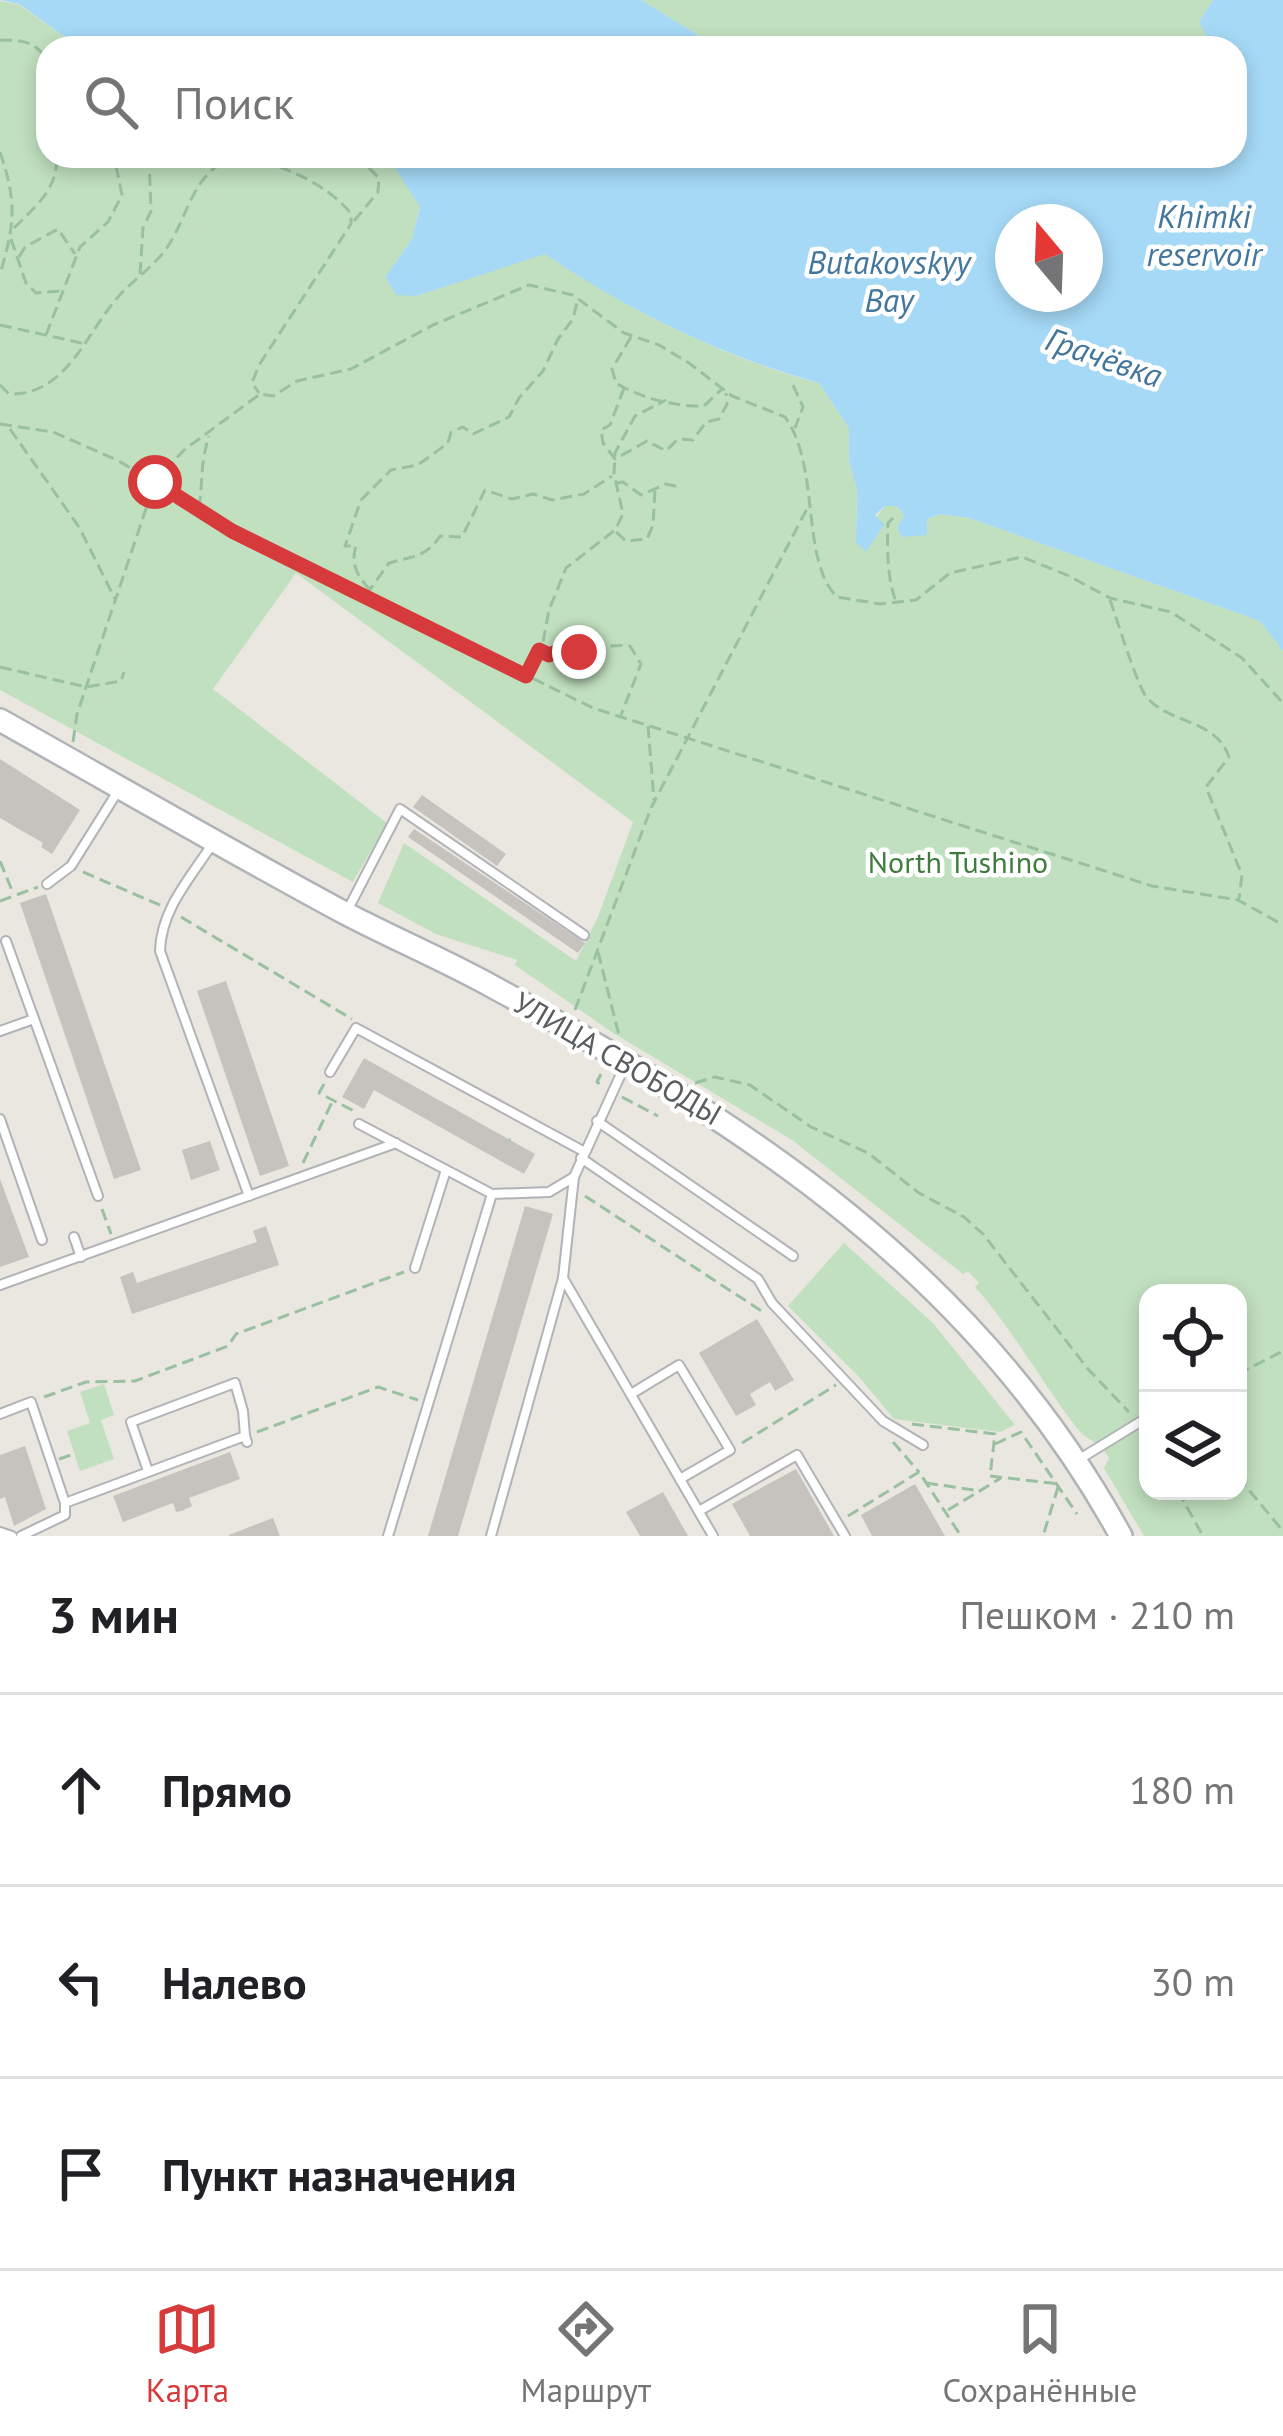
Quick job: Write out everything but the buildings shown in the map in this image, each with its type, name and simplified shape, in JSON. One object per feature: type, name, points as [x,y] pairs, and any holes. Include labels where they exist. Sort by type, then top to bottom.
[{"type":"main road","name":"УЛИЦА СВОБОДЫ","points":[[0,720],[346,913],[623,1051],[741,1132],[918,1273],[1000,1360],[1077,1461],[1120,1536]]},
{"type":"lane","points":[[47,884],[70,866],[121,786]]},
{"type":"lane","points":[[346,913],[400,809],[584,935]]},
{"type":"lane","points":[[214,842],[169,909],[160,951],[249,1196]]},
{"type":"lane","points":[[6,941],[98,1196]]},
{"type":"lane","points":[[0,1031],[34,1019]]},
{"type":"lane","points":[[330,1072],[356,1028],[582,1155],[758,1279],[772,1304],[884,1421],[923,1445]]},
{"type":"lane","points":[[491,1536],[563,1278],[574,1178],[623,1051]]},
{"type":"lane","points":[[0,1119],[42,1240]]},
{"type":"lane","points":[[597,1121],[794,1256]]},
{"type":"lane","points":[[359,1124],[492,1194],[549,1192],[574,1178]]},
{"type":"lane","points":[[0,1286],[395,1143]]},
{"type":"lane","points":[[415,1268],[446,1169]]},
{"type":"lane","points":[[388,1536],[492,1194]]},
{"type":"lane","points":[[74,1237],[81,1257]]},
{"type":"lane","points":[[563,1278],[713,1536]]},
{"type":"lane","points":[[631,1394],[679,1365],[730,1450],[680,1479]]},
{"type":"lane","points":[[65,1503],[246,1439],[235,1383],[131,1422],[148,1471]]},
{"type":"lane","points":[[0,1414],[31,1402],[65,1503],[65,1515],[16,1536],[0,1532]]},
{"type":"lane","points":[[1077,1461],[1139,1422]]},
{"type":"lane","points":[[699,1511],[797,1456],[845,1536]]},
{"type":"path","points":[[0,40],[24,39],[36,45]]},
{"type":"path","points":[[0,152],[14,209],[14,228],[0,274]]},
{"type":"path","points":[[14,228],[45,198],[56,181],[57,168]]},
{"type":"path","points":[[46,335],[80,247],[108,222],[122,195],[116,168]]},
{"type":"path","points":[[140,276],[143,228],[152,211],[150,168]]},
{"type":"path","points":[[0,385],[9,394],[24,395],[46,384],[87,345],[114,302],[164,252],[203,181],[215,168]]},
{"type":"path","points":[[282,168],[345,206],[351,224]]},
{"type":"path","points":[[260,394],[253,383],[259,365],[351,224],[378,192],[379,178],[369,168]]},
{"type":"path","points":[[19,256],[58,229],[76,255]]},
{"type":"path","points":[[11,238],[26,283],[36,293],[63,291]]},
{"type":"path","points":[[71,760],[76,714],[155,482],[184,450],[260,394],[273,396],[297,381],[350,369],[434,325],[530,285],[578,298],[724,390],[772,409],[794,430],[803,452],[821,571],[837,597],[897,603],[928,595],[950,573],[1022,557],[1110,598],[1171,612],[1242,658],[1283,703]]},
{"type":"path","points":[[370,590],[357,577],[356,546],[345,546],[361,500],[391,470],[418,465],[448,443],[451,432],[463,427],[473,434],[509,417],[543,371],[573,319],[578,298]]},
{"type":"path","points":[[0,326],[87,345]]},
{"type":"path","points":[[632,335],[613,369],[616,383],[624,388],[685,407],[704,406],[724,390]]},
{"type":"path","points":[[793,385],[803,407],[794,430]]},
{"type":"path","points":[[615,459],[601,430],[610,425],[624,388]]},
{"type":"path","points":[[724,390],[728,404]]},
{"type":"path","points":[[615,459],[647,441],[666,451],[678,440],[693,440],[706,422],[719,419],[728,404],[739,398]]},
{"type":"path","points":[[526,676],[566,568],[615,530],[623,514],[615,459],[635,416],[666,400]]},
{"type":"path","points":[[704,406],[714,420]]},
{"type":"path","points":[[0,422],[52,432],[119,461],[232,531],[526,676],[620,717],[1151,886],[1238,900],[1283,925]]},
{"type":"path","points":[[8,425],[79,526],[116,600]]},
{"type":"path","points":[[199,510],[202,485],[198,472],[210,432]]},
{"type":"path","points":[[365,597],[389,563],[413,560],[431,549],[440,536],[462,536],[485,490],[512,499],[532,494],[552,500],[584,494],[614,474]]},
{"type":"path","points":[[617,483],[641,495],[666,484],[680,487]]},
{"type":"path","points":[[615,530],[626,541],[647,538],[653,525],[655,489]]},
{"type":"path","points":[[575,1010],[654,802],[810,502]]},
{"type":"path","points":[[893,518],[887,534],[891,588],[897,603]]},
{"type":"path","points":[[1110,598],[1144,695],[1165,712],[1224,741],[1229,757],[1206,787],[1242,874],[1238,900]]},
{"type":"path","points":[[539,650],[549,655],[565,648],[579,652],[630,646],[641,664],[620,717]]},
{"type":"path","points":[[0,667],[86,687],[121,681],[124,672]]},
{"type":"path","points":[[648,726],[654,802]]},
{"type":"path","points":[[0,861],[14,896]]},
{"type":"path","points":[[70,866],[169,909],[351,1015],[356,1028]]},
{"type":"path","points":[[0,901],[47,884]]},
{"type":"path","points":[[597,949],[623,1051]]},
{"type":"path","points":[[330,1072],[319,1093],[363,1116],[359,1124]]},
{"type":"path","points":[[695,1082],[715,1078],[750,1085],[811,1127],[868,1153],[919,1193],[964,1217],[1088,1369],[1139,1415]]},
{"type":"path","points":[[296,1179],[333,1100]]},
{"type":"path","points":[[574,1189],[764,1313]]},
{"type":"path","points":[[98,1196],[115,1244]]},
{"type":"path","points":[[31,1402],[86,1382],[135,1381],[228,1346],[236,1334],[415,1268]]},
{"type":"path","points":[[1247,1369],[1283,1351]]},
{"type":"path","points":[[730,1450],[838,1384]]},
{"type":"path","points":[[246,1439],[378,1388],[428,1404]]},
{"type":"path","points":[[884,1421],[995,1434],[990,1475],[1059,1484]]},
{"type":"path","points":[[994,1444],[1021,1432],[1077,1514]]},
{"type":"path","points":[[893,1442],[961,1536]]},
{"type":"path","points":[[856,1511],[919,1472]]},
{"type":"path","points":[[945,1512],[1003,1477]]},
{"type":"path","points":[[926,1483],[983,1491]]},
{"type":"path","points":[[1042,1536],[1059,1484]]},
{"type":"path","points":[[1247,1488],[1283,1532]]},
{"type":"path","points":[[1183,1500],[1203,1536]]},
{"type":"green space","points":[[641,0],[1213,0],[1199,22],[1206,36],[700,36]]},
{"type":"green space","name":"North Tushino","points":[[0,1],[18,4],[63,36],[36,36],[36,168],[395,168],[420,206],[412,239],[385,277],[416,296],[544,253],[676,330],[746,360],[819,383],[849,428],[849,461],[857,491],[856,542],[885,506],[897,506],[904,515],[902,522],[927,534],[927,519],[940,514],[969,518],[1260,621],[1283,651],[1283,1536],[1144,1536],[1104,1468],[1109,1458],[1076,1427],[968,1271],[963,1274],[792,1140],[613,1033],[515,965],[517,960],[436,934],[378,903],[404,843],[576,961],[598,917],[633,822],[296,573],[213,689],[387,823],[353,882],[0,690]]},
{"type":"green space","points":[[844,1243],[933,1323],[1015,1425],[1000,1432],[894,1419],[788,1306]]},
{"type":"green space","points":[[104,1384],[114,1415],[101,1420],[114,1459],[80,1471],[67,1431],[90,1423],[80,1392]]},
{"type":"water","points":[[0,0],[641,0],[700,36],[63,36],[19,4]]},
{"type":"water","name":"Butakovskyy Bay","points":[[1213,0],[1283,0],[1283,651],[1260,621],[969,518],[940,514],[927,519],[927,535],[902,537],[897,528],[904,515],[897,506],[885,506],[875,515],[884,525],[866,552],[856,543],[857,491],[849,461],[849,428],[819,383],[677,330],[545,254],[416,296],[396,295],[385,277],[412,239],[420,207],[395,168],[1247,168],[1247,36],[1206,36],[1199,22]]},
{"type":"route","points":[[155,482],[232,531],[526,676],[539,650],[549,655],[565,648],[579,652]]},
{"type":"water label","name":"Khimki reservoir","points":[[1204,235]]},
{"type":"water label","name":"Грачёвка","points":[[1104,357]]}]
